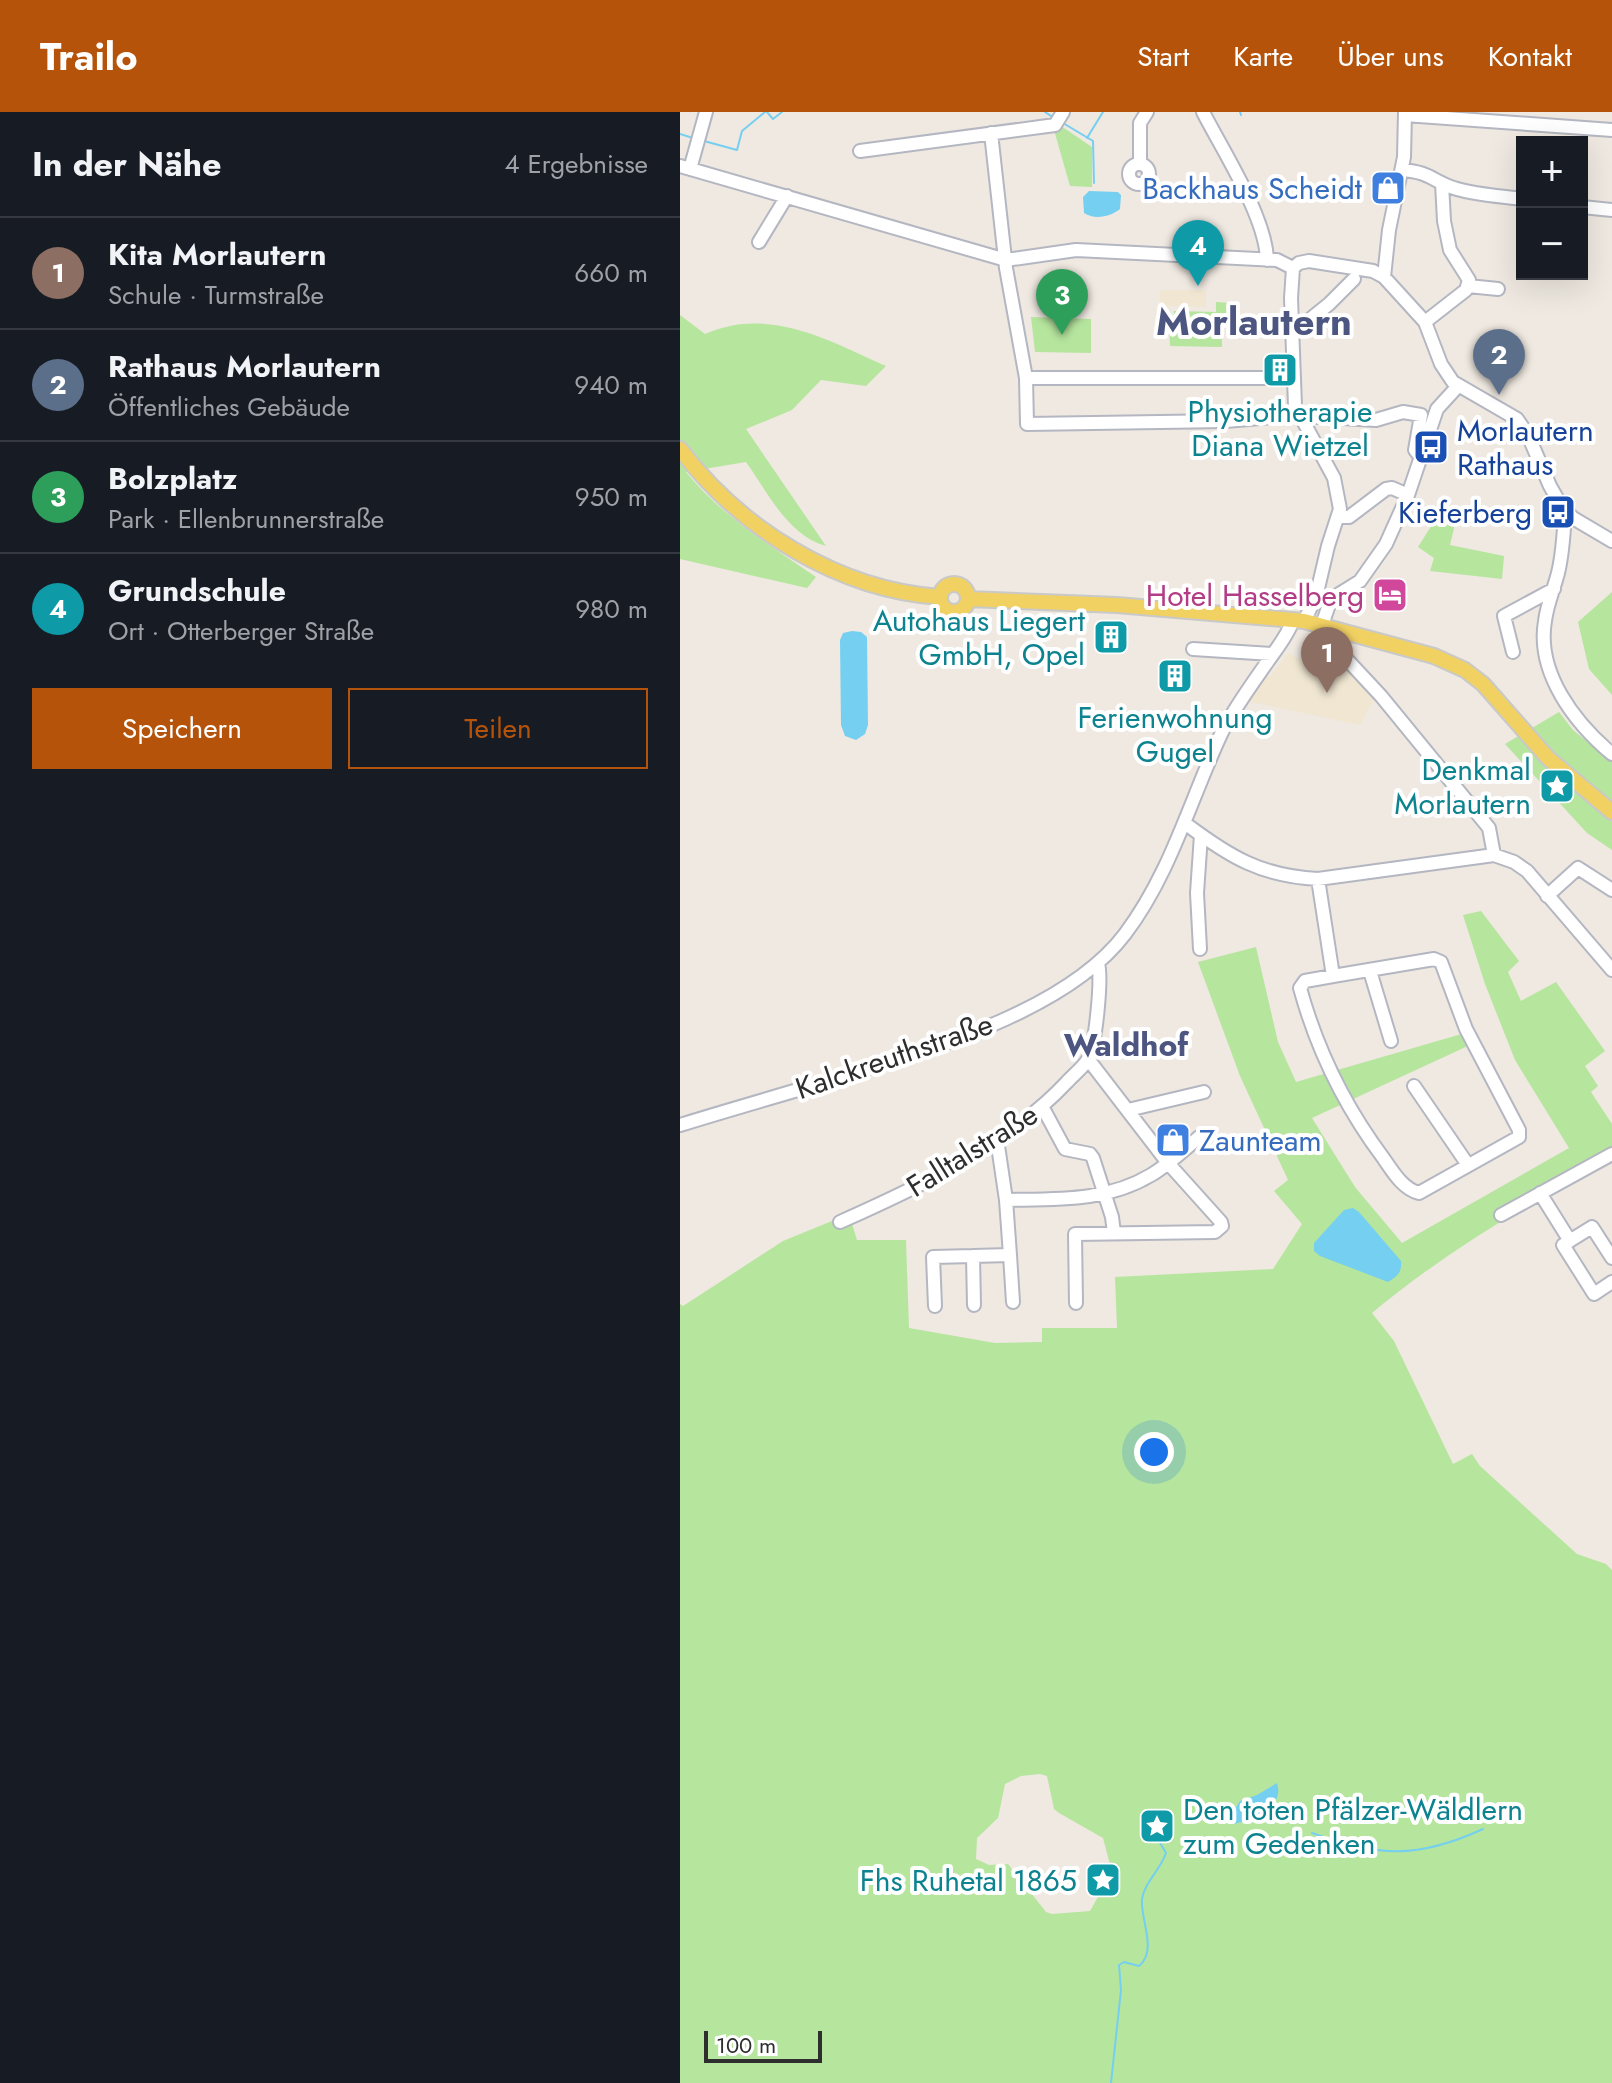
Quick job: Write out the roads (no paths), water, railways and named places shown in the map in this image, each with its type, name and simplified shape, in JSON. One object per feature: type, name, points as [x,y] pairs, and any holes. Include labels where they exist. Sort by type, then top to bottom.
[{"type":"main road","points":[[680,449],[732,506],[755,524],[803,554],[864,581],[904,592],[940,597],[944,588],[956,584],[964,588],[968,599],[1130,606],[1299,621],[1424,653],[1465,670],[1489,690],[1548,758],[1612,812]]},
{"type":"street","points":[[706,112],[685,168],[1006,260],[1076,250],[1267,260],[1283,262],[1293,268]]},
{"type":"street","points":[[1140,164],[1140,123],[1147,112]]},
{"type":"street","points":[[1203,112],[1235,169],[1265,242],[1267,260]]},
{"type":"street","points":[[1384,277],[1389,230],[1402,170],[1405,114],[1612,130]]},
{"type":"street","points":[[860,151],[991,133],[1059,118]]},
{"type":"street","points":[[991,133],[1006,260],[1026,378],[1027,424],[1226,421],[1298,415],[1376,420],[1403,412],[1418,414],[1422,420],[1415,450],[1421,458]]},
{"type":"street","points":[[1402,170],[1431,175],[1442,183],[1467,191],[1516,198]]},
{"type":"street","points":[[1442,183],[1444,221],[1450,250],[1467,276],[1468,286]]},
{"type":"street","points":[[759,242],[787,196]]},
{"type":"street","points":[[1588,208],[1612,210]]},
{"type":"street","points":[[1293,268],[1309,261],[1373,271],[1384,277],[1425,322],[1447,376],[1458,386],[1517,419],[1524,427],[1556,499],[1565,511],[1612,541]]},
{"type":"street","points":[[1293,268],[1293,378],[1298,415],[1334,478],[1339,500],[1339,517],[1328,546],[1322,625]]},
{"type":"street","points":[[1293,333],[1354,279]]},
{"type":"street","points":[[1425,322],[1468,286],[1498,289]]},
{"type":"street","points":[[1026,378],[1293,378]]},
{"type":"street","points":[[1322,600],[1369,571],[1386,544],[1408,495],[1437,409],[1458,386]]},
{"type":"street","points":[[1339,517],[1349,517],[1389,488],[1408,495]]},
{"type":"street","points":[[1565,511],[1563,543],[1543,635],[1551,671],[1575,718],[1612,754]]},
{"type":"street","points":[[1513,652],[1504,616],[1554,589]]},
{"type":"street","name":"Kalckreuthstraße","points":[[680,1125],[955,1041],[1037,1003],[1098,963],[1134,921],[1162,874],[1186,824],[1223,730],[1272,654],[1299,621],[1322,600]]},
{"type":"street","points":[[1193,649],[1272,654]]},
{"type":"street","points":[[1340,652],[1381,696],[1489,828],[1494,855]]},
{"type":"street","points":[[1186,824],[1228,854],[1262,870],[1298,878],[1318,879],[1494,855],[1514,862],[1527,871],[1612,970]]},
{"type":"street","points":[[1200,949],[1197,893],[1201,835]]},
{"type":"street","points":[[1547,896],[1578,868],[1612,890]]},
{"type":"street","points":[[1318,879],[1333,976]]},
{"type":"street","points":[[1434,959],[1441,962],[1466,1029],[1519,1130],[1519,1137],[1419,1193],[1410,1191],[1378,1151],[1342,1094],[1316,1038],[1300,988],[1305,981],[1370,971],[1434,959]]},
{"type":"street","points":[[1076,1303],[1075,1234],[1215,1232],[1222,1226],[1168,1163],[1088,1059],[1101,990],[1098,963]]},
{"type":"street","points":[[1370,971],[1391,1041]]},
{"type":"street","name":"Falltalstraße","points":[[840,1222],[906,1193],[997,1139],[1043,1108],[1088,1059]]},
{"type":"street","points":[[1414,1086],[1468,1165]]},
{"type":"street","points":[[1128,1110],[1204,1092]]},
{"type":"street","points":[[1043,1108],[1065,1149],[1090,1154],[1093,1158],[1114,1233]]},
{"type":"street","points":[[1006,1200],[1086,1198],[1124,1189],[1152,1175],[1199,1137]]},
{"type":"street","points":[[997,1139],[1006,1200],[1013,1302]]},
{"type":"street","points":[[1501,1215],[1612,1154]]},
{"type":"street","points":[[1540,1193],[1570,1241]]},
{"type":"street","points":[[1612,1258],[1592,1227],[1563,1245],[1594,1294],[1612,1282]]},
{"type":"street","points":[[935,1306],[933,1257],[1010,1255]]},
{"type":"street","points":[[973,1256],[974,1305]]},
{"type":"water","points":[[1089,191],[1118,192],[1121,195],[1120,209],[1102,217],[1084,213],[1083,197]]},
{"type":"water","points":[[861,632],[867,637],[868,725],[865,734],[856,740],[845,736],[841,725],[840,640],[843,633]]},
{"type":"water","points":[[1353,1208],[1401,1261],[1399,1273],[1388,1282],[1314,1251],[1314,1243],[1344,1210]]},
{"type":"water","points":[[1277,1783],[1278,1792],[1272,1806],[1234,1824],[1229,1818],[1240,1801]]},
{"type":"waterway","points":[[704,141],[737,150],[742,131],[765,112]]},
{"type":"waterway","points":[[767,112],[773,119],[782,112]]},
{"type":"waterway","points":[[1045,112],[1054,118]]},
{"type":"waterway","points":[[1087,138],[1103,112]]},
{"type":"waterway","points":[[1063,123],[1093,141],[1094,183]]},
{"type":"waterway","points":[[680,134],[693,138]]},
{"type":"waterway","points":[[1312,1833],[1357,1847],[1398,1851],[1438,1846],[1483,1829]]},
{"type":"waterway","points":[[1111,2083],[1121,1990],[1119,1965],[1124,1962],[1139,1966],[1145,1960],[1148,1943],[1142,1899],[1166,1853],[1160,1843]]},
{"type":"place","name":"Backhaus Scheidt","points":[[1388,188]]},
{"type":"place","name":"Grundschule","points":[[1198,286]]},
{"type":"place","name":"Bolzplatz","points":[[1062,335]]},
{"type":"place","name":"Physiotherapie Diana Wietzel","points":[[1280,370]]},
{"type":"place","name":"Rathaus Morlautern","points":[[1499,395]]},
{"type":"place","name":"Morlautern Rathaus","points":[[1431,447]]},
{"type":"place","name":"Kieferberg","points":[[1558,512]]},
{"type":"place","name":"Hotel Hasselberg","points":[[1390,595]]},
{"type":"place","name":"Autohaus Liegert GmbH, Opel","points":[[1111,637]]},
{"type":"place","name":"Ferienwohnung Gugel","points":[[1175,676]]},
{"type":"place","name":"Kita Morlautern","points":[[1327,693]]},
{"type":"place","name":"Denkmal Morlautern","points":[[1557,786]]},
{"type":"place","name":"Zaunteam","points":[[1173,1140]]},
{"type":"place","name":"Den toten Pfälzer-Wäldlern zum Gedenken","points":[[1157,1826]]},
{"type":"place","name":"Fhs Ruhetal 1865","points":[[1103,1880]]},
{"type":"district","name":"Morlautern","points":[[1254,321]]},
{"type":"district","name":"Waldhof","points":[[1126,1045]]}]
